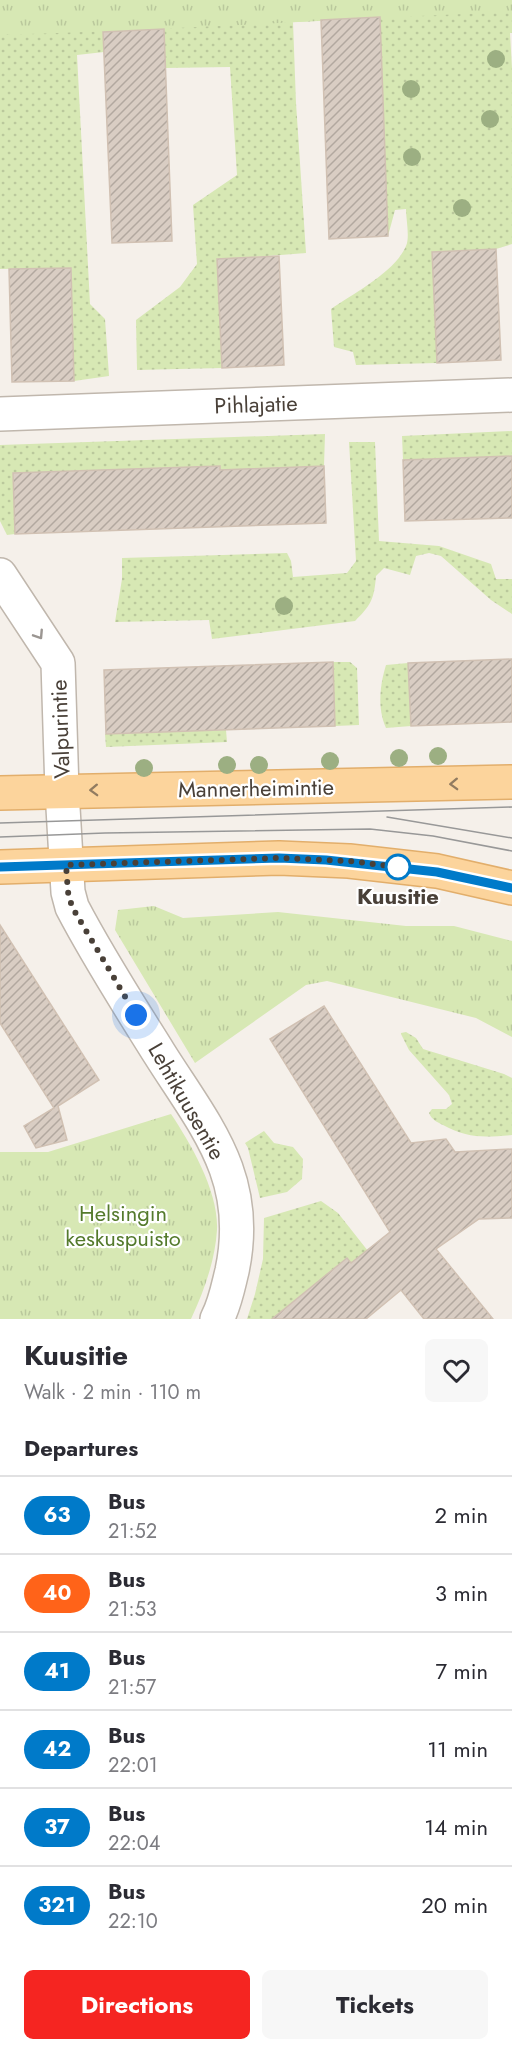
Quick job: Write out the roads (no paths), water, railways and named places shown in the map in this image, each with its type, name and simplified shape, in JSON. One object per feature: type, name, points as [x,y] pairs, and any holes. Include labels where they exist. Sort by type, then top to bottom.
[{"type":"main road","name":"Mannerheimintie","points":[[0,793],[512,782]]},
{"type":"main road","points":[[0,867],[279,858],[349,861],[437,872],[512,888]]},
{"type":"street","name":"Pihlajatie","points":[[0,414],[512,395]]},
{"type":"street","name":"Valpurintie","points":[[0,575],[58,663],[66,865]]},
{"type":"street","name":"Lehtikuusentie","points":[[66,865],[68,892],[76,916],[214,1138],[223,1158],[230,1184],[237,1233],[228,1288],[217,1319]]},
{"type":"tram line","points":[[0,823],[512,807]]},
{"type":"tram line","points":[[387,817],[512,838]]},
{"type":"tram line","points":[[0,837],[370,829],[433,836],[512,851]]},
{"type":"place","name":"Kuusitie","points":[[398,867]]},
{"type":"park label","name":"Helsingin keskuspuisto","points":[[123,1226]]}]
